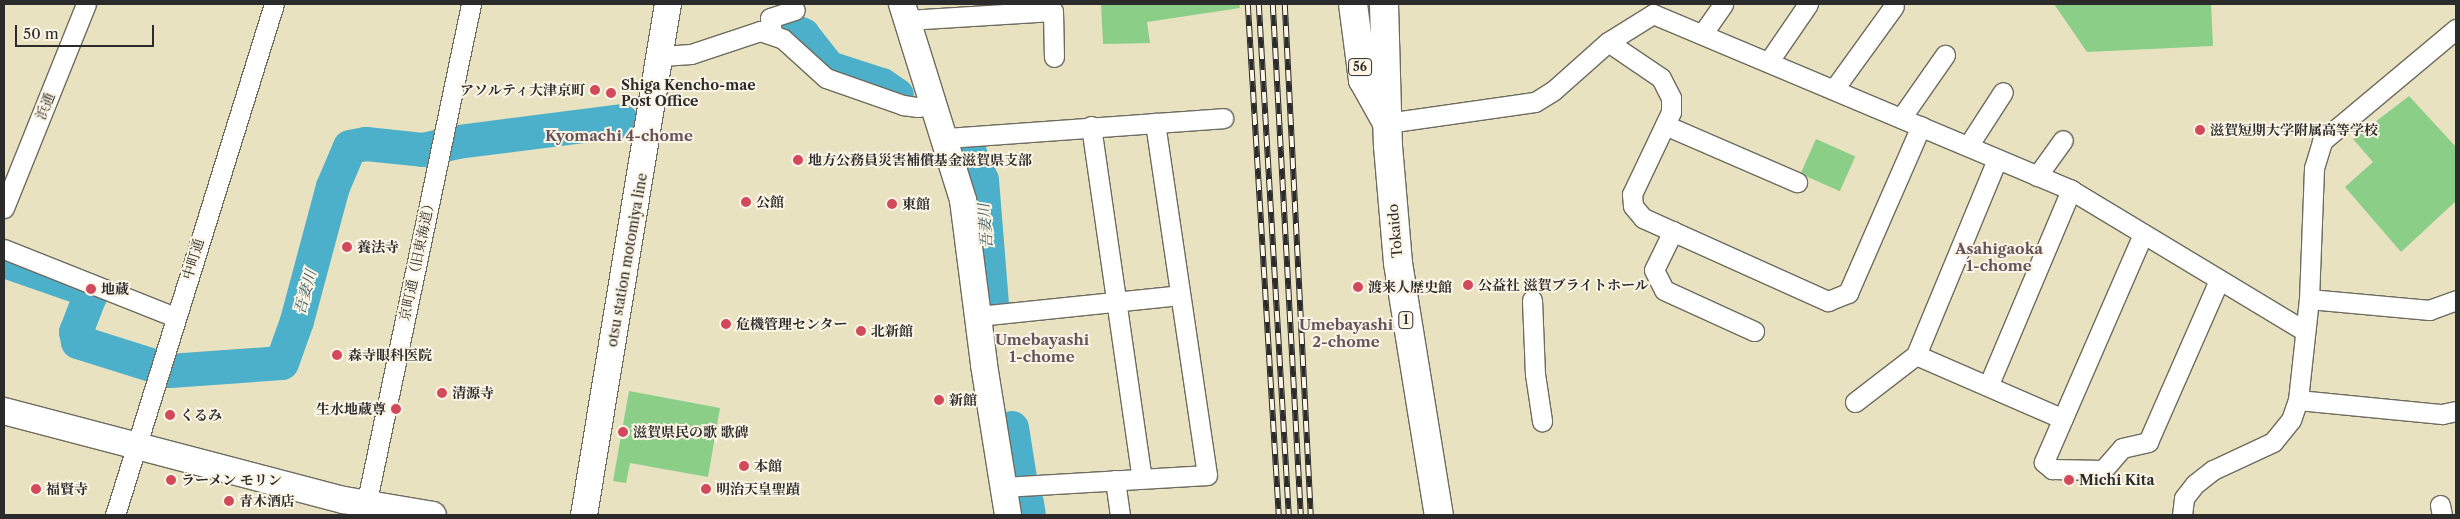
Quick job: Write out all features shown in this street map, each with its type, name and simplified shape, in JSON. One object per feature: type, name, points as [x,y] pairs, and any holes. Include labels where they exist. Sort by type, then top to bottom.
[{"type":"main road","name":"56","points":[[1353,4],[1363,80],[1387,123]]},
{"type":"main road","name":"Tokaido","points":[[1384,4],[1387,123],[1407,332],[1439,515]]},
{"type":"street","name":"浜通","points":[[4,208],[86,4]]},
{"type":"street","name":"中町通","points":[[115,515],[175,317],[274,4]]},
{"type":"street","name":"京町通（旧東海道）","points":[[366,509],[471,4]]},
{"type":"street","name":"otsu station motomiya line","points":[[584,515],[662,56],[668,4]]},
{"type":"street","points":[[1703,33],[1723,4]]},
{"type":"street","points":[[1769,61],[1808,4]]},
{"type":"street","points":[[1834,89],[1894,6]]},
{"type":"street","points":[[1387,123],[1535,102],[1554,90],[1608,42],[1658,9],[1703,33],[2071,190],[2306,331]]},
{"type":"street","points":[[772,34],[770,18],[795,10]]},
{"type":"street","points":[[1008,515],[1014,485],[978,316],[963,200],[946,138],[904,12],[1052,11],[1054,57]]},
{"type":"street","points":[[2182,515],[2184,498],[2195,484],[2212,470],[2273,442],[2291,420],[2298,400],[2306,331],[2314,168],[2322,141],[2456,29]]},
{"type":"street","points":[[662,56],[692,54],[748,34],[772,34],[795,48],[826,78],[903,105],[918,107],[935,104]]},
{"type":"street","points":[[1608,42],[1661,78],[1671,98],[1671,112],[1632,194],[1633,206],[1643,218],[1828,301],[1848,293],[1921,126]]},
{"type":"street","points":[[1901,118],[1945,55]]},
{"type":"street","points":[[1968,146],[2003,92]]},
{"type":"street","points":[[946,138],[1091,126],[1223,118]]},
{"type":"street","points":[[1014,485],[1207,475],[1155,123]]},
{"type":"street","points":[[1665,125],[1797,182]]},
{"type":"street","points":[[1091,126],[1142,478]]},
{"type":"street","points":[[2037,176],[2063,140]]},
{"type":"street","points":[[1856,402],[1916,355],[1997,158]]},
{"type":"street","points":[[1989,384],[2071,190]]},
{"type":"street","points":[[1673,231],[1654,270],[1664,290],[1754,331]]},
{"type":"street","points":[[2143,234],[2044,462],[2052,469],[2103,470],[2122,448],[2148,442],[2219,280]]},
{"type":"street","points":[[4,249],[175,317]]},
{"type":"street","points":[[978,316],[1117,304],[1180,295]]},
{"type":"street","points":[[1532,300],[1535,374],[1542,421]]},
{"type":"street","points":[[2309,300],[2429,310],[2456,300]]},
{"type":"street","points":[[1916,355],[1989,384],[2063,419]]},
{"type":"street","points":[[2298,400],[2442,414],[2456,411]]},
{"type":"street","points":[[4,411],[136,445],[366,509],[433,515]]},
{"type":"street","points":[[1115,480],[1120,515]]},
{"type":"green space","points":[[1101,4],[1239,4],[1240,8],[1147,22],[1150,43],[1103,44]]},
{"type":"green space","points":[[2054,4],[2211,4],[2213,46],[2087,52]]},
{"type":"green space","points":[[2409,96],[2456,147],[2456,201],[2401,252],[2345,187],[2373,162],[2353,139]]},
{"type":"green space","points":[[1816,139],[1855,156],[1840,191],[1801,174]]},
{"type":"green space","points":[[629,391],[720,408],[708,477],[630,463],[626,483],[613,481]]},
{"type":"waterway","name":"吾妻川","points":[[781,26],[803,35],[829,68],[882,85],[897,95]]},
{"type":"waterway","name":"吾妻川","points":[[4,261],[85,289],[90,296],[76,332],[78,342],[170,371],[282,363],[297,321],[333,187],[350,147],[366,144],[423,150],[458,142],[622,121]]},
{"type":"waterway","name":"吾妻川","points":[[968,149],[982,180],[992,305]]},
{"type":"waterway","name":"吾妻川","points":[[1012,428],[1020,478]]},
{"type":"waterway","name":"吾妻川","points":[[1027,503],[1029,515]]},
{"type":"railway","points":[[1248,4],[1279,515]]},
{"type":"railway","points":[[1259,4],[1289,515]]},
{"type":"railway","points":[[1273,4],[1301,515]]},
{"type":"railway","points":[[1285,4],[1311,515]]},
{"type":"place","name":"アソルティ大津京町","points":[[595,90]]},
{"type":"place","name":"Shiga Kencho-mae Post Office","points":[[611,93]]},
{"type":"place","name":"滋賀短期大学附属高等学校","points":[[2200,130]]},
{"type":"place","name":"地方公務員災害補償基金滋賀県支部","points":[[798,160]]},
{"type":"place","name":"公館","points":[[746,202]]},
{"type":"place","name":"東館","points":[[892,204]]},
{"type":"place","name":"養法寺","points":[[347,247]]},
{"type":"place","name":"公益社 滋賀ブライトホール","points":[[1468,285]]},
{"type":"place","name":"渡来人歴史館","points":[[1358,287]]},
{"type":"place","name":"地蔵","points":[[91,289]]},
{"type":"place","name":"危機管理センター","points":[[726,324]]},
{"type":"place","name":"北新館","points":[[861,331]]},
{"type":"place","name":"森寺眼科医院","points":[[337,355]]},
{"type":"place","name":"清源寺","points":[[442,393]]},
{"type":"place","name":"新館","points":[[939,400]]},
{"type":"place","name":"生水地蔵尊","points":[[396,409]]},
{"type":"place","name":"くるみ","points":[[170,415]]},
{"type":"place","name":"滋賀県民の歌 歌碑","points":[[623,432]]},
{"type":"place","name":"本館","points":[[744,466]]},
{"type":"place","name":"ラーメン モリン","points":[[171,480]]},
{"type":"place","name":"Michi Kita","points":[[2069,480]]},
{"type":"place","name":"福賢寺","points":[[36,489]]},
{"type":"place","name":"明治天皇聖蹟","points":[[706,489]]},
{"type":"place","name":"青木酒店","points":[[229,501]]},
{"type":"district","name":"Kyomachi 4-chome","points":[[619,136]]},
{"type":"district","name":"Asahigaoka 1-chome","points":[[1999,256]]},
{"type":"district","name":"Umebayashi 2-chome","points":[[1346,332]]},
{"type":"district","name":"Umebayashi 1-chome","points":[[1042,348]]}]
